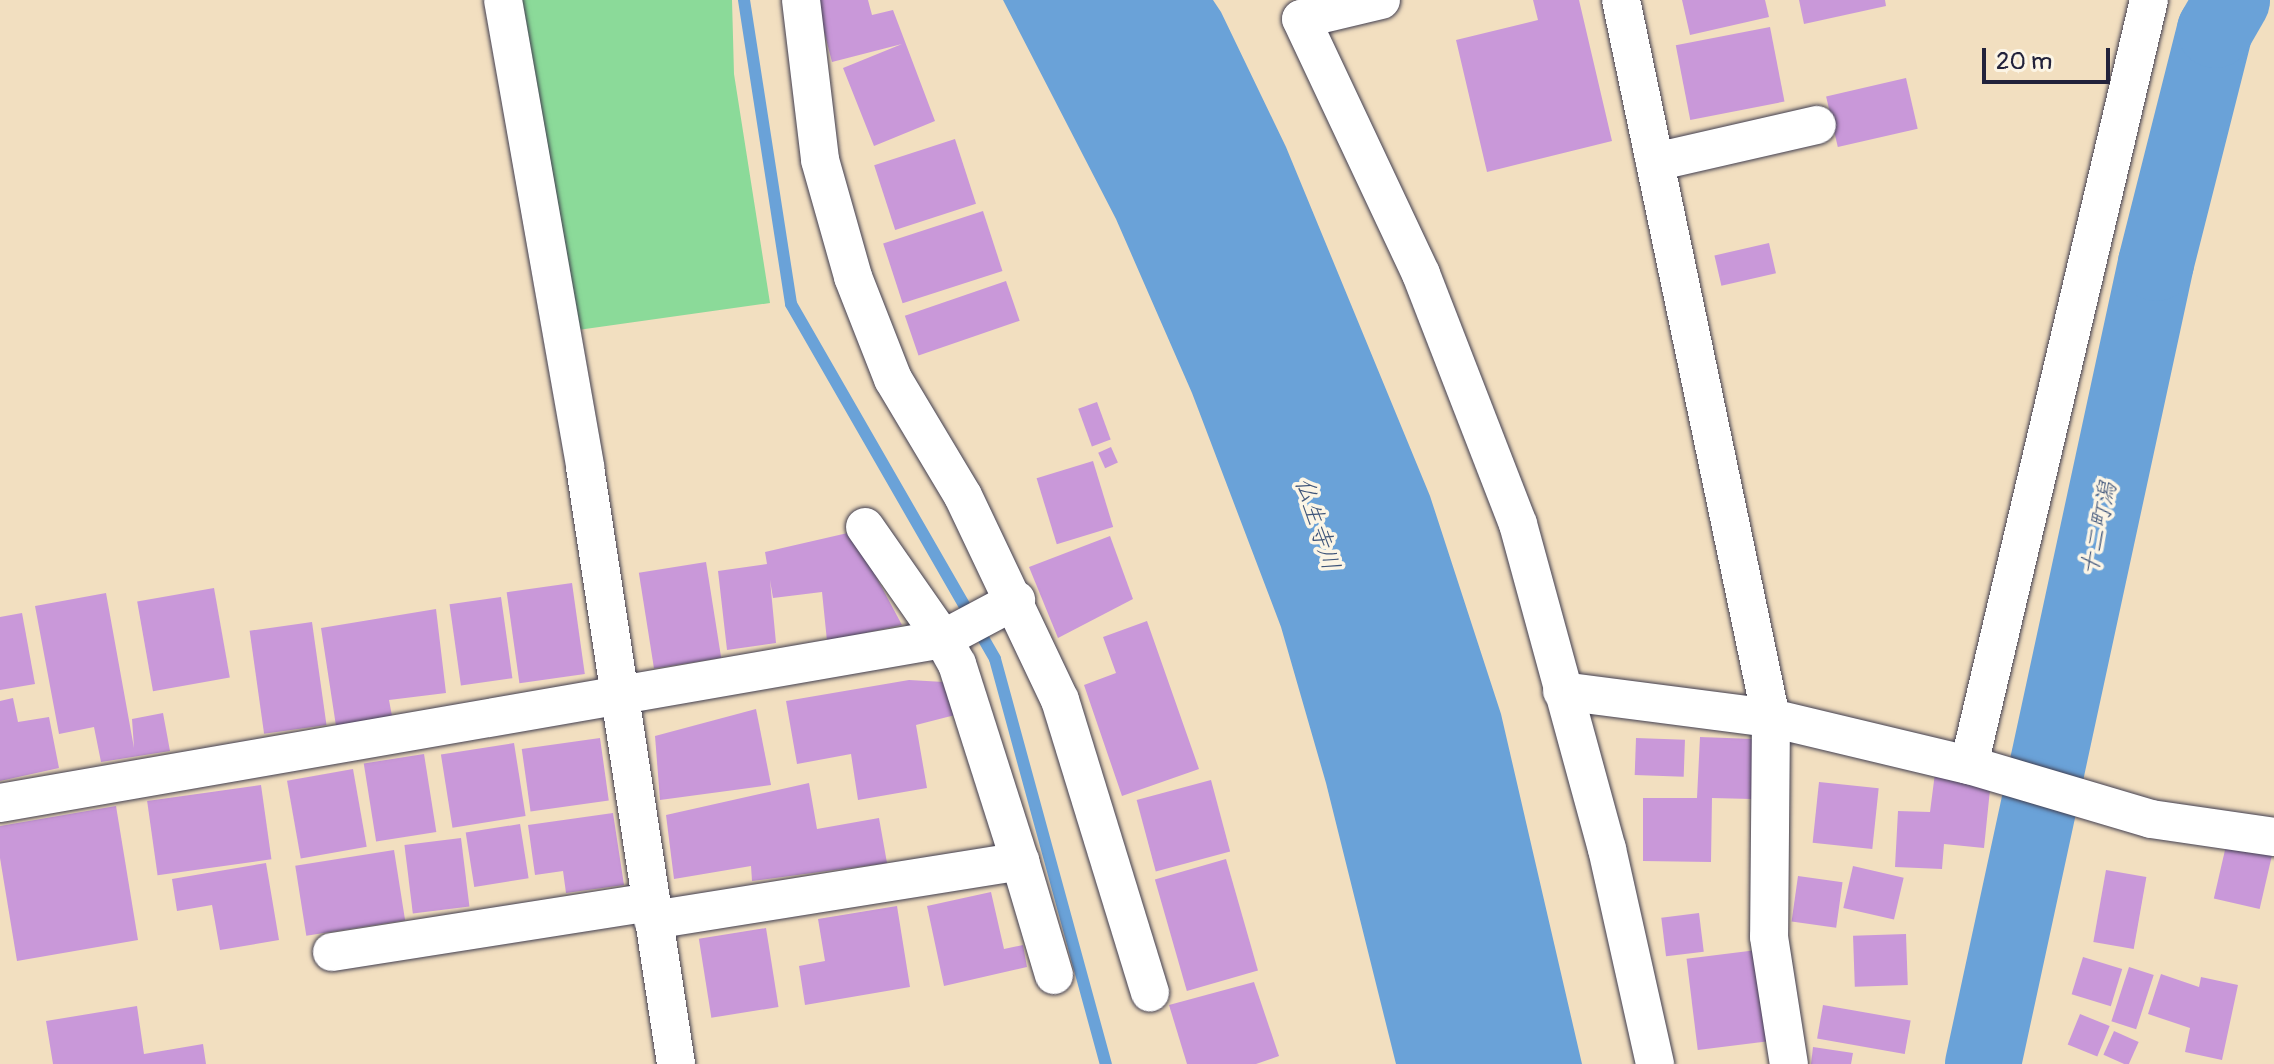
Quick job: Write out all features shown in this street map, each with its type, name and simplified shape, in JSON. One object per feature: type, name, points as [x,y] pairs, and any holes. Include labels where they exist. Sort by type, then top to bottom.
[{"type":"street","points":[[503,0],[585,467],[676,1064]]},
{"type":"street","points":[[801,0],[820,160],[853,277],[893,379],[1016,600],[1060,700],[1150,992]]},
{"type":"street","points":[[1381,0],[1301,19],[1421,274],[1518,524],[1607,849],[1655,1064]]},
{"type":"street","points":[[1621,0],[1771,718],[1769,937],[1789,1064]]},
{"type":"street","points":[[1969,765],[2149,0]]},
{"type":"street","points":[[1655,162],[1817,125]]},
{"type":"street","points":[[865,527],[957,664],[1054,975]]},
{"type":"street","points":[[0,803],[943,639],[1016,600]]},
{"type":"street","points":[[1562,691],[1771,718],[1969,765],[2151,819],[2274,837]]},
{"type":"street","points":[[332,952],[1020,861]]},
{"type":"green space","points":[[518,0],[732,0],[734,74],[770,303],[578,330]]},
{"type":"water","name":"仏生寺川","points":[[1003,0],[1213,0],[1221,12],[1286,147],[1430,496],[1501,714],[1582,1064],[1396,1064],[1326,783],[1281,627],[1192,393],[1116,219]]},
{"type":"building","points":[[816,0],[868,0],[872,15],[893,10],[935,121],[874,146],[843,68],[902,44],[832,62]]},
{"type":"building","points":[[1533,0],[1579,0],[1612,141],[1487,172],[1456,40],[1538,20]]},
{"type":"building","points":[[1682,0],[1765,0],[1769,17],[1690,35]]},
{"type":"building","points":[[1799,0],[1885,0],[1886,6],[1804,24]]},
{"type":"building","points":[[1770,27],[1785,102],[1690,120],[1676,45]]},
{"type":"building","points":[[1906,78],[1918,129],[1838,147],[1826,96]]},
{"type":"building","points":[[955,139],[976,204],[895,230],[874,165]]},
{"type":"building","points":[[983,211],[1002,271],[903,303],[883,243]]},
{"type":"building","points":[[1769,243],[1776,273],[1721,286],[1714,256]]},
{"type":"building","points":[[1006,281],[1020,321],[919,356],[905,316]]},
{"type":"building","points":[[1097,402],[1111,440],[1092,446],[1078,409]]},
{"type":"building","points":[[1111,447],[1118,463],[1105,468],[1098,453]]},
{"type":"building","points":[[1093,461],[1113,527],[1057,544],[1037,478]]},
{"type":"building","points":[[852,532],[902,625],[827,641],[822,592],[773,598],[770,580],[776,643],[727,650],[718,571],[767,564],[765,552]]},
{"type":"building","points":[[1110,536],[1133,599],[1058,638],[1029,567]]},
{"type":"building","points":[[706,562],[721,658],[654,668],[639,573]]},
{"type":"building","points":[[572,583],[585,674],[519,683],[507,592]]},
{"type":"building","points":[[214,588],[230,678],[153,691],[137,602]]},
{"type":"building","points":[[106,593],[134,748],[132,719],[163,713],[170,751],[101,762],[94,727],[59,734],[35,606]]},
{"type":"building","points":[[501,597],[512,678],[461,685],[450,604]]},
{"type":"building","points":[[436,609],[446,693],[389,700],[392,716],[336,726],[321,628]]},
{"type":"building","points":[[22,613],[35,684],[0,690],[0,617]]},
{"type":"building","points":[[1147,621],[1199,769],[1122,796],[1084,685],[1116,673],[1103,637]]},
{"type":"building","points":[[312,622],[326,725],[264,734],[250,631]]},
{"type":"building","points":[[909,680],[944,682],[955,715],[916,725],[927,788],[858,800],[851,754],[797,764],[786,701]]},
{"type":"building","points":[[13,698],[18,722],[49,717],[59,768],[0,781],[0,701]]},
{"type":"building","points":[[756,709],[771,785],[660,800],[655,736]]},
{"type":"building","points":[[1700,737],[1754,739],[1752,799],[1712,798],[1711,862],[1643,861],[1643,798],[1697,798]]},
{"type":"building","points":[[600,738],[609,800],[531,811],[522,749]]},
{"type":"building","points":[[1636,738],[1685,740],[1684,777],[1635,775]]},
{"type":"building","points":[[514,743],[526,816],[452,828],[441,755]]},
{"type":"building","points":[[424,754],[436,832],[376,842],[364,764]]},
{"type":"building","points":[[353,769],[367,847],[301,858],[287,781]]},
{"type":"building","points":[[1935,773],[1991,780],[1984,848],[1944,844],[1942,869],[1895,867],[1898,811],[1930,812]]},
{"type":"building","points":[[1211,780],[1230,851],[1156,871],[1137,800]]},
{"type":"building","points":[[1819,782],[1879,788],[1872,849],[1813,843]]},
{"type":"building","points":[[809,783],[817,829],[879,818],[887,863],[752,881],[751,866],[674,879],[666,815]]},
{"type":"building","points":[[261,785],[271,859],[158,875],[147,801]]},
{"type":"building","points":[[116,806],[138,940],[17,961],[0,858],[0,826]]},
{"type":"building","points":[[613,813],[624,885],[566,893],[563,871],[535,875],[528,825]]},
{"type":"building","points":[[520,824],[529,878],[474,887],[466,833]]},
{"type":"building","points":[[2228,837],[2274,848],[2260,909],[2214,898]]},
{"type":"building","points":[[461,838],[469,906],[413,913],[404,845]]},
{"type":"building","points":[[394,850],[405,920],[306,936],[295,866]]},
{"type":"building","points":[[1226,859],[1258,971],[1187,991],[1155,879]]},
{"type":"building","points":[[266,863],[279,940],[220,950],[212,905],[177,911],[172,879]]},
{"type":"building","points":[[1853,866],[1904,878],[1894,920],[1843,908]]},
{"type":"building","points":[[2106,870],[2146,877],[2134,949],[2093,942]]},
{"type":"building","points":[[1798,876],[1843,882],[1836,928],[1792,922]]},
{"type":"building","points":[[991,892],[1004,949],[1023,945],[1027,967],[944,986],[927,906]]},
{"type":"building","points":[[897,906],[910,987],[805,1005],[799,966],[825,961],[818,919]]},
{"type":"building","points":[[1699,913],[1704,952],[1666,956],[1661,918]]},
{"type":"building","points":[[766,928],[779,1007],[711,1018],[699,939]]},
{"type":"building","points":[[1906,934],[1908,985],[1855,987],[1853,936]]},
{"type":"building","points":[[1757,950],[1768,1041],[1698,1050],[1687,959]]},
{"type":"building","points":[[2083,957],[2122,969],[2111,1006],[2072,994]]},
{"type":"building","points":[[2129,967],[2154,975],[2136,1029],[2111,1021]]},
{"type":"building","points":[[2161,974],[2199,987],[2201,977],[2238,985],[2222,1060],[2185,1052],[2190,1028],[2148,1014]]},
{"type":"building","points":[[1254,982],[1279,1056],[1256,1064],[1187,1064],[1169,1005]]},
{"type":"building","points":[[1823,1005],[1911,1020],[1905,1054],[1817,1038]]},
{"type":"building","points":[[137,1006],[144,1054],[203,1044],[206,1064],[53,1064],[46,1021]]},
{"type":"building","points":[[2080,1014],[2110,1026],[2097,1057],[2068,1045]]},
{"type":"building","points":[[2114,1031],[2139,1042],[2129,1064],[2103,1055]]},
{"type":"building","points":[[1813,1047],[1853,1053],[1851,1064],[1811,1064]]},
{"type":"waterway","points":[[744,0],[791,304],[995,659],[1106,1064]]},
{"type":"waterway","name":"十二町潟","points":[[1983,1064],[2156,263],[2215,30],[2232,0]]}]
